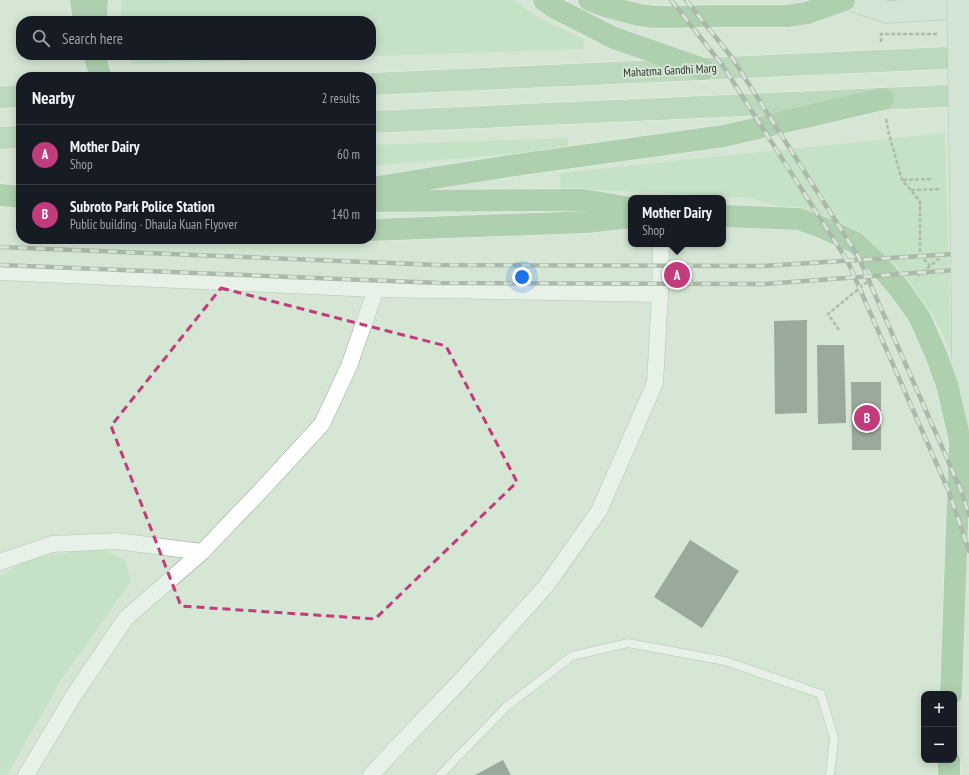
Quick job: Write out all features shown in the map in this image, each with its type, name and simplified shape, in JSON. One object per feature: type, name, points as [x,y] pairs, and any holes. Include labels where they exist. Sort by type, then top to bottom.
[{"type":"highway","points":[[81,0],[83,16]]},
{"type":"highway","points":[[96,16],[97,0]]},
{"type":"highway","points":[[544,0],[556,8],[614,38],[702,69]]},
{"type":"highway","points":[[591,0],[639,15],[655,17],[787,16],[820,9],[844,0]]},
{"type":"highway","points":[[376,187],[516,165],[724,136],[883,99]]},
{"type":"highway","points":[[0,195],[16,197]]},
{"type":"highway","points":[[376,201],[584,200],[628,207]]},
{"type":"highway","points":[[726,216],[799,219],[826,229],[856,243],[876,262],[899,288],[920,318],[947,385],[960,441],[951,691]]},
{"type":"highway","points":[[376,230],[587,222],[628,217]]},
{"type":"highway","points":[[949,763],[949,775]]},
{"type":"main road","points":[[851,0],[887,12],[969,7]]},
{"type":"main road","points":[[958,0],[963,344],[960,441]]},
{"type":"main road","name":"Mahatma Gandhi Marg","points":[[376,84],[969,57]]},
{"type":"main road","points":[[376,122],[969,95]]},
{"type":"main road","points":[[0,97],[16,96]]},
{"type":"main road","points":[[0,138],[16,137]]},
{"type":"street","points":[[371,775],[464,677],[546,586],[599,511],[655,383],[661,247]]},
{"type":"street","points":[[0,272],[376,289],[660,294]]},
{"type":"street","points":[[26,775],[74,695],[126,618],[202,552],[266,486],[322,424],[349,366],[376,289]]},
{"type":"street","points":[[0,562],[52,544],[117,541],[202,552]]},
{"type":"lane","points":[[440,775],[507,706],[572,656],[628,643],[725,661],[821,694],[834,738],[830,775]]},
{"type":"path","points":[[881,34],[937,34]]},
{"type":"path","points":[[889,134],[902,180],[920,201],[920,254],[930,266]]},
{"type":"path","points":[[902,180],[931,179]]},
{"type":"path","points":[[910,190],[940,189]]},
{"type":"path","points":[[918,276],[942,256]]},
{"type":"path","points":[[839,330],[828,314],[882,269]]},
{"type":"highlighted area","points":[[221,288],[446,346],[517,482],[375,619],[181,606],[111,426]]},
{"type":"green space","points":[[121,0],[514,0],[539,18],[583,39],[584,49],[376,56],[376,16],[121,16]]},
{"type":"green space","points":[[131,60],[253,60],[132,64]]},
{"type":"green space","points":[[945,133],[951,352],[934,317],[902,272],[866,238],[808,214],[749,198],[726,197],[726,195],[561,189],[560,173]]},
{"type":"green space","points":[[568,138],[568,149],[376,166],[376,145]]},
{"type":"green space","points":[[101,548],[125,560],[131,581],[63,677],[7,775],[0,775],[0,576],[30,558]]},
{"type":"building","points":[[807,320],[807,413],[775,414],[774,321]]},
{"type":"building","points":[[817,345],[844,345],[846,423],[818,424]]},
{"type":"building","points":[[851,382],[881,382],[881,450],[852,450]]},
{"type":"building","points":[[690,540],[739,571],[702,628],[654,597]]},
{"type":"building","points":[[503,760],[511,775],[475,775]]},
{"type":"railway","points":[[671,0],[723,66],[848,262],[949,492],[969,551]]},
{"type":"railway","points":[[686,0],[733,59],[858,256],[960,488],[969,515]]},
{"type":"railway","points":[[0,247],[439,265],[763,266],[969,253]]},
{"type":"railway","points":[[0,265],[439,283],[764,284],[969,269]]},
{"type":"place","name":"Mother Dairy","points":[[677,275]]},
{"type":"place","name":"Subroto Park Police Station","points":[[867,418]]}]
